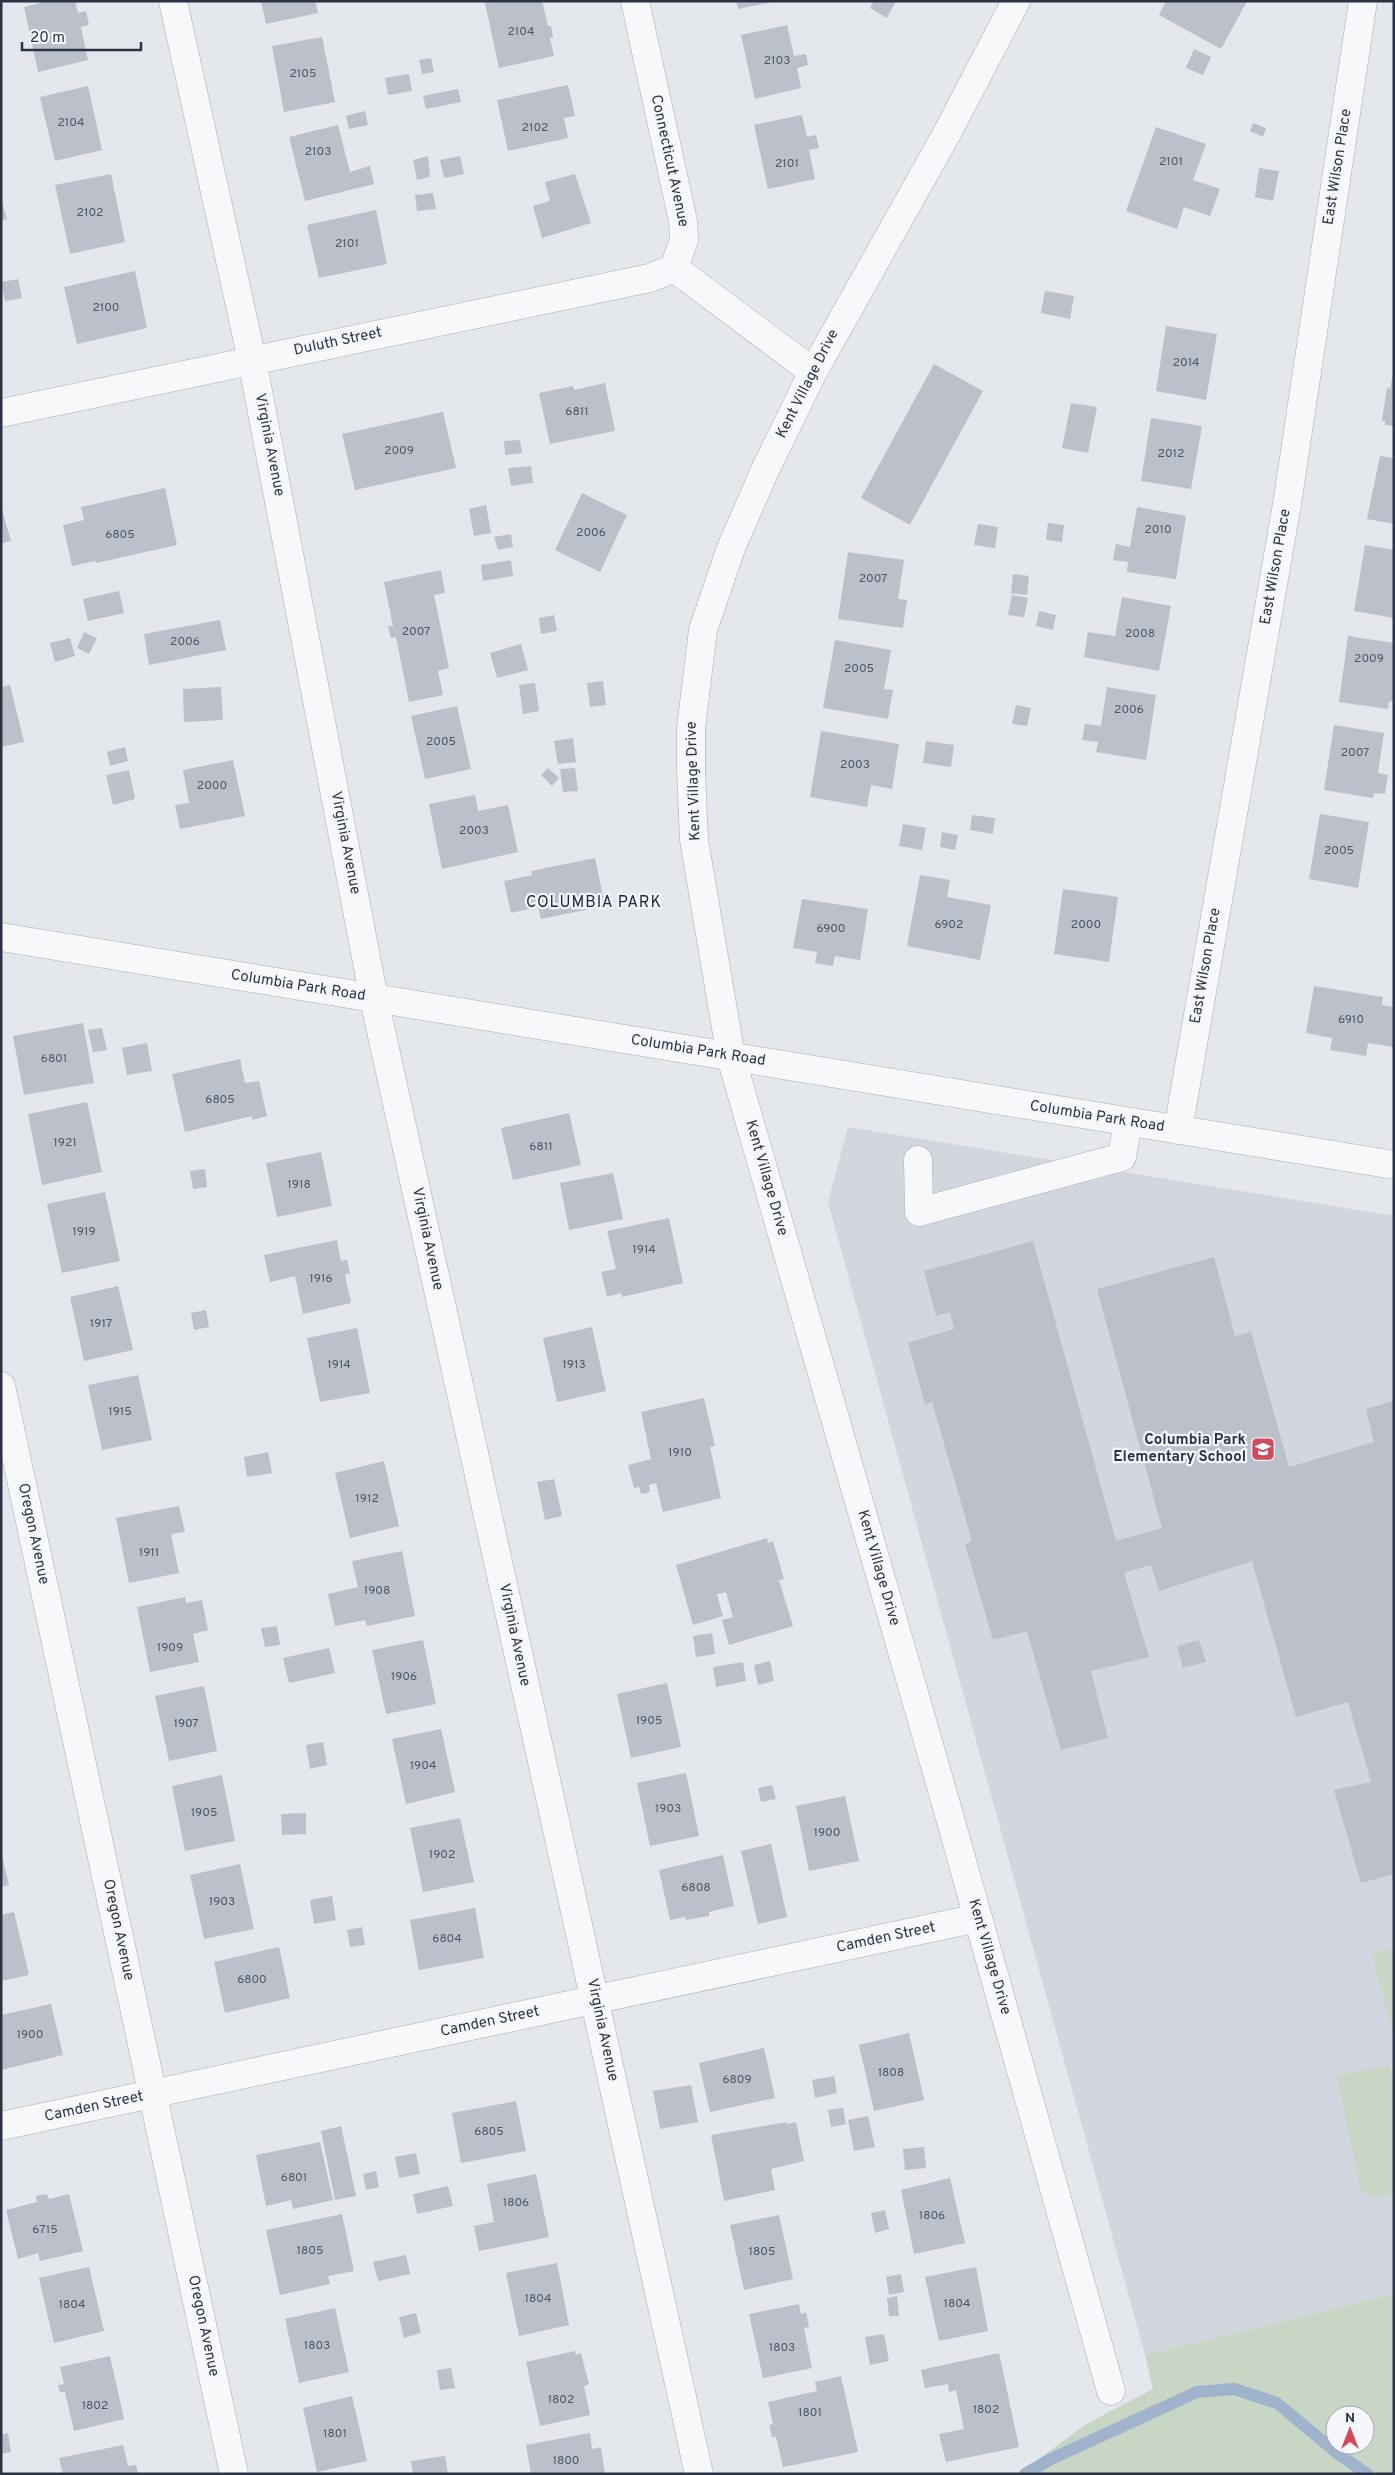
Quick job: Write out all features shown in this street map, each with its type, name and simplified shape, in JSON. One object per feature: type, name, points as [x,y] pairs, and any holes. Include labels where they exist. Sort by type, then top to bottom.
[{"type":"street","name":"Virginia Avenue","points":[[173,1],[252,360],[374,999],[699,2474]]},
{"type":"street","name":"Connecticut Avenue","points":[[635,1],[683,221],[684,240],[674,268]]},
{"type":"street","name":"Kent Village Drive","points":[[1016,1],[946,134],[813,372],[766,468],[731,548],[704,630],[695,683],[690,728],[694,840],[731,1057],[978,1918],[1111,2391]]},
{"type":"street","name":"East Wilson Place","points":[[1178,1130],[1287,504],[1364,1]]},
{"type":"street","name":"Duluth Street","points":[[1,414],[650,278],[674,268]]},
{"type":"street","points":[[674,268],[813,372]]},
{"type":"street","name":"Columbia Park Road","points":[[1,938],[1394,1165]]},
{"type":"street","points":[[918,1160],[919,1212],[1122,1158],[1128,1122]]},
{"type":"street","name":"Oregon Avenue","points":[[1,1386],[234,2474]]},
{"type":"street","name":"Camden Street","points":[[1,2126],[978,1918]]},
{"type":"shaded area","points":[[848,1127],[1394,1216],[1394,2294],[1145,2355],[828,1202]]},
{"type":"green space","points":[[1394,1948],[1394,2039],[1372,1953]]},
{"type":"green space","points":[[1389,2065],[1394,2081],[1394,2194],[1376,2198],[1361,2192],[1337,2076]]},
{"type":"green space","points":[[1394,2294],[1394,2474],[1018,2474],[1088,2423],[1153,2389],[1145,2355]]},
{"type":"building","points":[[48,1],[75,1],[78,13],[86,11],[89,25],[81,27],[88,60],[38,72],[24,7]]},
{"type":"building","points":[[261,1],[315,1],[318,13],[266,24]]},
{"type":"building","points":[[495,1],[542,1],[548,26],[551,26],[553,37],[550,38],[554,56],[499,68],[485,3]]},
{"type":"building","points":[[736,1],[773,1],[773,2],[738,9]]},
{"type":"building","points":[[874,1],[896,1],[887,18],[870,8]]},
{"type":"building","points":[[1166,1],[1247,1],[1221,49],[1159,15]]},
{"type":"building","points":[[787,25],[794,56],[806,54],[808,65],[797,68],[801,88],[755,99],[741,35]]},
{"type":"building","points":[[322,37],[335,102],[284,112],[272,46]]},
{"type":"building","points":[[1194,49],[1211,57],[1203,75],[1186,68]]},
{"type":"building","points":[[431,58],[434,72],[422,74],[419,60]]},
{"type":"building","points":[[409,74],[412,91],[388,95],[385,78]]},
{"type":"building","points":[[568,85],[575,116],[564,118],[568,138],[508,151],[497,100]]},
{"type":"building","points":[[88,86],[102,150],[55,161],[40,97]]},
{"type":"building","points":[[458,89],[461,102],[426,109],[423,96]]},
{"type":"building","points":[[365,111],[368,125],[349,129],[346,116]]},
{"type":"building","points":[[802,115],[807,137],[816,135],[819,148],[809,150],[815,179],[768,189],[754,125]]},
{"type":"building","points":[[1253,123],[1266,128],[1263,137],[1250,131]]},
{"type":"building","points":[[338,125],[350,172],[370,166],[374,184],[305,201],[289,137]]},
{"type":"building","points":[[1156,127],[1206,144],[1193,180],[1220,189],[1210,216],[1184,207],[1177,229],[1126,211]]},
{"type":"building","points":[[428,156],[430,177],[417,180],[413,160]]},
{"type":"building","points":[[460,156],[464,174],[444,178],[440,160]]},
{"type":"building","points":[[1259,168],[1279,171],[1273,201],[1255,197]]},
{"type":"building","points":[[111,174],[125,242],[70,254],[55,185]]},
{"type":"building","points":[[575,174],[591,223],[542,238],[533,206],[550,201],[545,182]]},
{"type":"building","points":[[433,193],[436,209],[417,211],[415,195]]},
{"type":"building","points":[[1,199],[7,219],[1,220]]},
{"type":"building","points":[[376,210],[387,264],[319,278],[307,225]]},
{"type":"building","points":[[135,271],[147,328],[77,344],[64,287]]},
{"type":"building","points":[[18,279],[22,298],[5,301],[1,282]]},
{"type":"building","points":[[1045,291],[1074,296],[1070,319],[1041,313]]},
{"type":"building","points":[[1166,326],[1217,334],[1206,400],[1156,391]]},
{"type":"building","points":[[934,364],[983,391],[910,525],[861,498]]},
{"type":"building","points":[[1393,374],[1394,426],[1385,425],[1385,421],[1382,421],[1387,388],[1390,389]]},
{"type":"building","points":[[605,383],[615,431],[550,444],[539,393],[573,386],[574,390]]},
{"type":"building","points":[[1071,403],[1097,407],[1088,453],[1062,448]]},
{"type":"building","points":[[443,412],[456,468],[355,490],[342,434]]},
{"type":"building","points":[[1151,418],[1202,426],[1191,489],[1141,481]]},
{"type":"building","points":[[520,440],[522,453],[505,455],[504,441]]},
{"type":"building","points":[[1380,456],[1394,458],[1394,524],[1367,519]]},
{"type":"building","points":[[531,466],[533,483],[511,486],[508,468]]},
{"type":"building","points":[[165,488],[177,545],[96,563],[95,561],[72,566],[63,525],[84,520],[81,507]]},
{"type":"building","points":[[582,493],[627,515],[600,572],[555,550]]},
{"type":"building","points":[[486,505],[491,533],[474,536],[469,509]]},
{"type":"building","points":[[1,506],[11,541],[1,543]]},
{"type":"building","points":[[1137,507],[1186,516],[1176,579],[1127,572],[1128,562],[1113,560],[1116,544],[1130,547]]},
{"type":"building","points":[[1048,523],[1064,525],[1062,542],[1046,540]]},
{"type":"building","points":[[978,524],[998,527],[995,548],[974,545]]},
{"type":"building","points":[[511,534],[513,547],[498,550],[494,537]]},
{"type":"building","points":[[1365,545],[1394,550],[1394,618],[1354,611]]},
{"type":"building","points":[[848,552],[904,560],[898,599],[907,600],[903,628],[838,619]]},
{"type":"building","points":[[511,560],[513,576],[483,581],[481,565]]},
{"type":"building","points":[[441,570],[445,593],[434,595],[449,668],[438,671],[443,695],[409,702],[396,637],[391,638],[388,626],[393,626],[384,582]]},
{"type":"building","points":[[1013,574],[1029,576],[1027,595],[1011,593]]},
{"type":"building","points":[[119,591],[124,613],[88,621],[83,599]]},
{"type":"building","points":[[1012,595],[1028,598],[1024,617],[1008,615]]},
{"type":"building","points":[[1122,597],[1171,606],[1159,671],[1084,657],[1088,632],[1115,636]]},
{"type":"building","points":[[1039,611],[1056,615],[1053,630],[1036,626]]},
{"type":"building","points":[[554,615],[557,631],[541,634],[539,618]]},
{"type":"building","points":[[220,620],[226,650],[149,665],[144,634]]},
{"type":"building","points":[[84,632],[97,638],[89,654],[77,648]]},
{"type":"building","points":[[1348,636],[1394,643],[1394,702],[1389,701],[1388,709],[1339,702]]},
{"type":"building","points":[[70,638],[75,656],[55,662],[50,643]]},
{"type":"building","points":[[835,640],[891,650],[884,689],[893,690],[888,719],[823,708]]},
{"type":"building","points":[[521,644],[528,670],[497,678],[490,653]]},
{"type":"building","points":[[603,681],[606,705],[590,707],[587,683]]},
{"type":"building","points":[[535,683],[539,711],[523,714],[519,685]]},
{"type":"building","points":[[10,685],[24,742],[1,747],[1,687]]},
{"type":"building","points":[[221,687],[223,720],[184,722],[183,689]]},
{"type":"building","points":[[1107,687],[1156,695],[1146,760],[1096,752],[1098,742],[1082,740],[1085,724],[1101,726]]},
{"type":"building","points":[[1016,705],[1031,708],[1027,726],[1012,724]]},
{"type":"building","points":[[457,706],[471,769],[425,779],[411,716]]},
{"type":"building","points":[[1334,725],[1384,733],[1378,773],[1388,775],[1385,794],[1374,793],[1373,798],[1324,790]]},
{"type":"building","points":[[821,731],[899,744],[892,789],[871,785],[867,807],[810,797]]},
{"type":"building","points":[[573,738],[576,762],[558,764],[554,741]]},
{"type":"building","points":[[926,741],[954,745],[951,767],[923,763]]},
{"type":"building","points":[[125,747],[128,761],[110,766],[107,752]]},
{"type":"building","points":[[233,760],[245,816],[180,829],[175,805],[189,803],[183,770]]},
{"type":"building","points":[[548,768],[559,778],[552,786],[541,775]]},
{"type":"building","points":[[575,768],[578,791],[563,792],[560,769]]},
{"type":"building","points":[[129,770],[135,799],[113,805],[106,775]]},
{"type":"building","points":[[475,795],[478,811],[508,805],[518,852],[442,869],[429,804]]},
{"type":"building","points":[[1320,814],[1369,822],[1358,888],[1309,879]]},
{"type":"building","points":[[972,815],[995,818],[993,834],[970,830]]},
{"type":"building","points":[[903,824],[926,828],[922,850],[899,846]]},
{"type":"building","points":[[942,832],[958,835],[955,850],[940,847]]},
{"type":"building","points":[[595,858],[605,906],[541,919],[538,907],[511,913],[504,881],[532,875],[531,871]]},
{"type":"building","points":[[920,875],[950,880],[947,897],[991,905],[980,960],[907,946]]},
{"type":"building","points":[[1063,889],[1118,897],[1109,962],[1054,954]]},
{"type":"building","points":[[802,899],[868,909],[860,960],[835,956],[833,966],[815,963],[817,952],[793,948]]},
{"type":"building","points":[[1314,986],[1383,997],[1382,1005],[1394,1007],[1394,1047],[1368,1043],[1366,1056],[1330,1050],[1332,1038],[1306,1033]]},
{"type":"building","points":[[83,1023],[94,1083],[24,1095],[13,1036]]},
{"type":"building","points":[[102,1028],[107,1050],[93,1052],[88,1030]]},
{"type":"building","points":[[147,1043],[152,1071],[127,1075],[122,1048]]},
{"type":"building","points":[[240,1059],[245,1083],[259,1081],[267,1116],[252,1120],[252,1116],[185,1132],[172,1074]]},
{"type":"building","points":[[87,1102],[102,1172],[42,1185],[28,1114]]},
{"type":"building","points":[[569,1113],[581,1165],[513,1180],[501,1128]]},
{"type":"building","points":[[321,1152],[332,1206],[277,1217],[266,1163]]},
{"type":"building","points":[[205,1169],[207,1187],[193,1189],[190,1171]]},
{"type":"building","points":[[613,1173],[623,1219],[569,1230],[560,1183]]},
{"type":"building","points":[[105,1192],[120,1261],[62,1273],[47,1204]]},
{"type":"building","points":[[669,1218],[683,1283],[622,1297],[621,1293],[607,1297],[601,1272],[616,1269],[607,1231]]},
{"type":"building","points":[[337,1240],[341,1261],[347,1260],[350,1273],[345,1275],[351,1303],[303,1314],[295,1276],[270,1282],[264,1255]]},
{"type":"building","points":[[1033,1241],[1116,1541],[1162,1528],[1097,1289],[1214,1257],[1235,1336],[1251,1332],[1289,1467],[1374,1442],[1366,1409],[1394,1401],[1394,1874],[1361,1883],[1334,1790],[1371,1782],[1348,1702],[1296,1717],[1252,1561],[1159,1591],[1151,1565],[1124,1573],[1149,1657],[1091,1671],[1108,1738],[1061,1750],[1027,1631],[993,1640],[965,1544],[972,1541],[932,1402],[925,1404],[908,1343],[954,1329],[950,1312],[936,1316],[924,1271]]},
{"type":"building","points":[[118,1286],[133,1350],[84,1361],[70,1297]]},
{"type":"building","points":[[206,1310],[209,1327],[194,1330],[191,1313]]},
{"type":"building","points":[[592,1327],[606,1391],[557,1402],[543,1338]]},
{"type":"building","points":[[357,1328],[370,1393],[320,1402],[307,1338]]},
{"type":"building","points":[[138,1375],[152,1440],[102,1450],[88,1385]]},
{"type":"building","points":[[704,1398],[715,1446],[710,1447],[721,1498],[663,1512],[656,1483],[649,1485],[650,1492],[641,1494],[639,1487],[634,1488],[628,1465],[651,1459],[641,1412]]},
{"type":"building","points":[[268,1452],[272,1473],[247,1477],[244,1457]]},
{"type":"building","points":[[384,1461],[399,1526],[350,1538],[335,1473]]},
{"type":"building","points":[[554,1479],[562,1516],[545,1520],[537,1482]]},
{"type":"building","points":[[179,1506],[185,1532],[171,1534],[179,1573],[129,1583],[116,1518]]},
{"type":"building","points":[[767,1538],[768,1543],[773,1541],[784,1579],[779,1580],[793,1626],[729,1645],[722,1620],[733,1617],[726,1592],[717,1594],[723,1616],[693,1625],[676,1565]]},
{"type":"building","points":[[402,1551],[415,1616],[367,1626],[365,1620],[335,1626],[328,1594],[358,1587],[352,1561]]},
{"type":"building","points":[[185,1597],[186,1603],[202,1600],[208,1630],[193,1634],[199,1662],[150,1672],[137,1607]]},
{"type":"building","points":[[277,1626],[280,1645],[265,1647],[261,1628]]},
{"type":"building","points":[[712,1633],[715,1654],[696,1657],[693,1636]]},
{"type":"building","points":[[423,1640],[436,1704],[386,1714],[372,1650]]},
{"type":"building","points":[[1199,1640],[1206,1662],[1183,1668],[1177,1646]]},
{"type":"building","points":[[329,1648],[335,1673],[289,1683],[283,1658]]},
{"type":"building","points":[[770,1661],[774,1681],[758,1685],[754,1665]]},
{"type":"building","points":[[743,1662],[746,1681],[716,1687],[713,1667]]},
{"type":"building","points":[[667,1683],[681,1747],[631,1758],[617,1694]]},
{"type":"building","points":[[204,1686],[217,1751],[169,1761],[155,1696]]},
{"type":"building","points":[[441,1729],[455,1792],[406,1804],[392,1739]]},
{"type":"building","points":[[323,1742],[327,1765],[310,1769],[306,1745]]},
{"type":"building","points":[[686,1773],[699,1836],[650,1846],[637,1783]]},
{"type":"building","points":[[222,1775],[235,1841],[185,1851],[172,1786]]},
{"type":"building","points":[[772,1785],[776,1799],[761,1802],[758,1788]]},
{"type":"building","points":[[845,1796],[859,1861],[809,1871],[796,1806]]},
{"type":"building","points":[[306,1813],[306,1834],[282,1835],[281,1814]]},
{"type":"building","points":[[460,1818],[474,1882],[423,1892],[410,1828]]},
{"type":"building","points":[[771,1844],[787,1917],[758,1924],[741,1851]]},
{"type":"building","points":[[1,1852],[9,1885],[1,1887]]},
{"type":"building","points":[[723,1855],[734,1906],[709,1912],[709,1916],[686,1920],[685,1917],[670,1920],[659,1870]]},
{"type":"building","points":[[240,1864],[254,1929],[204,1939],[190,1875]]},
{"type":"building","points":[[332,1896],[336,1920],[314,1924],[310,1900]]},
{"type":"building","points":[[475,1908],[484,1958],[419,1970],[410,1920]]},
{"type":"building","points":[[14,1912],[29,1975],[1,1981],[1,1915]]},
{"type":"building","points":[[362,1927],[365,1945],[350,1947],[347,1930]]},
{"type":"building","points":[[279,1947],[290,1998],[225,2013],[214,1962]]},
{"type":"building","points":[[51,2004],[63,2055],[1,2070],[1,2015]]},
{"type":"building","points":[[909,2033],[924,2100],[874,2111],[859,2045]]},
{"type":"building","points":[[764,2048],[775,2098],[710,2112],[699,2063]]},
{"type":"building","points":[[834,2076],[837,2093],[815,2098],[812,2080]]},
{"type":"building","points":[[691,2085],[698,2122],[660,2129],[653,2091]]},
{"type":"building","points":[[516,2101],[526,2151],[461,2163],[452,2113]]},
{"type":"building","points":[[843,2108],[846,2124],[831,2127],[828,2110]]},
{"type":"building","points":[[868,2116],[875,2147],[854,2151],[848,2120]]},
{"type":"building","points":[[787,2122],[787,2124],[796,2122],[804,2161],[771,2169],[775,2190],[724,2201],[711,2135]]},
{"type":"building","points":[[341,2126],[356,2196],[335,2200],[321,2131]]},
{"type":"building","points":[[320,2142],[333,2200],[293,2209],[291,2200],[266,2206],[256,2155]]},
{"type":"building","points":[[924,2147],[926,2168],[905,2170],[903,2149]]},
{"type":"building","points":[[416,2153],[420,2174],[399,2178],[395,2157]]},
{"type":"building","points":[[376,2171],[379,2187],[366,2190],[363,2174]]},
{"type":"building","points":[[536,2174],[549,2237],[479,2251],[474,2226],[494,2222],[487,2184]]},
{"type":"building","points":[[950,2178],[965,2243],[914,2254],[901,2190]]},
{"type":"building","points":[[448,2186],[453,2206],[417,2214],[413,2194]]},
{"type":"building","points":[[47,2194],[49,2199],[69,2194],[83,2251],[40,2261],[38,2253],[18,2259],[6,2210],[37,2202],[36,2196]]},
{"type":"building","points":[[885,2210],[889,2229],[875,2233],[871,2213]]},
{"type":"building","points":[[342,2214],[354,2271],[328,2276],[330,2284],[280,2295],[266,2230]]},
{"type":"building","points":[[779,2215],[793,2279],[744,2290],[730,2225]]},
{"type":"building","points":[[406,2255],[410,2274],[378,2281],[373,2262]]},
{"type":"building","points":[[557,2263],[569,2325],[519,2336],[506,2273]]},
{"type":"building","points":[[89,2267],[104,2331],[54,2343],[39,2278]]},
{"type":"building","points":[[976,2267],[988,2331],[939,2341],[925,2277]]},
{"type":"building","points":[[901,2274],[904,2292],[889,2295],[886,2277]]},
{"type":"building","points":[[897,2296],[899,2316],[889,2316],[887,2298]]},
{"type":"building","points":[[799,2304],[801,2314],[806,2312],[809,2327],[804,2328],[812,2368],[763,2378],[749,2314]]},
{"type":"building","points":[[335,2308],[349,2372],[299,2383],[285,2319]]},
{"type":"building","points":[[416,2313],[421,2333],[404,2338],[399,2317]]},
{"type":"building","points":[[884,2334],[889,2361],[870,2365],[865,2337]]},
{"type":"building","points":[[575,2351],[576,2355],[581,2353],[589,2384],[584,2386],[590,2415],[540,2426],[526,2362]]},
{"type":"building","points":[[999,2353],[1019,2447],[946,2462],[939,2434],[964,2429],[956,2390],[949,2392],[948,2384],[925,2388],[921,2370]]},
{"type":"building","points":[[110,2356],[124,2419],[74,2431],[65,2392],[60,2392],[58,2385],[64,2384],[60,2367]]},
{"type":"building","points":[[451,2368],[455,2388],[440,2390],[437,2370]]},
{"type":"building","points":[[841,2376],[858,2452],[783,2467],[776,2437],[772,2437],[769,2425],[773,2424],[768,2402],[817,2391],[815,2382]]},
{"type":"building","points":[[352,2396],[367,2461],[317,2472],[303,2408]]},
{"type":"building","points":[[8,2433],[11,2452],[1,2454],[1,2435]]},
{"type":"building","points":[[590,2433],[592,2449],[601,2447],[605,2474],[531,2474],[526,2445]]},
{"type":"building","points":[[123,2445],[128,2466],[136,2465],[138,2474],[63,2474],[59,2458]]},
{"type":"building","points":[[445,2456],[448,2474],[413,2474],[411,2461]]},
{"type":"waterway","points":[[1025,2474],[1051,2459],[1197,2392],[1234,2389],[1277,2403],[1337,2453],[1367,2474]]},
{"type":"place","name":"Columbia Park Elementary School","points":[[1263,1449]]},
{"type":"district","name":"COLUMBIA PARK","points":[[594,903]]}]
